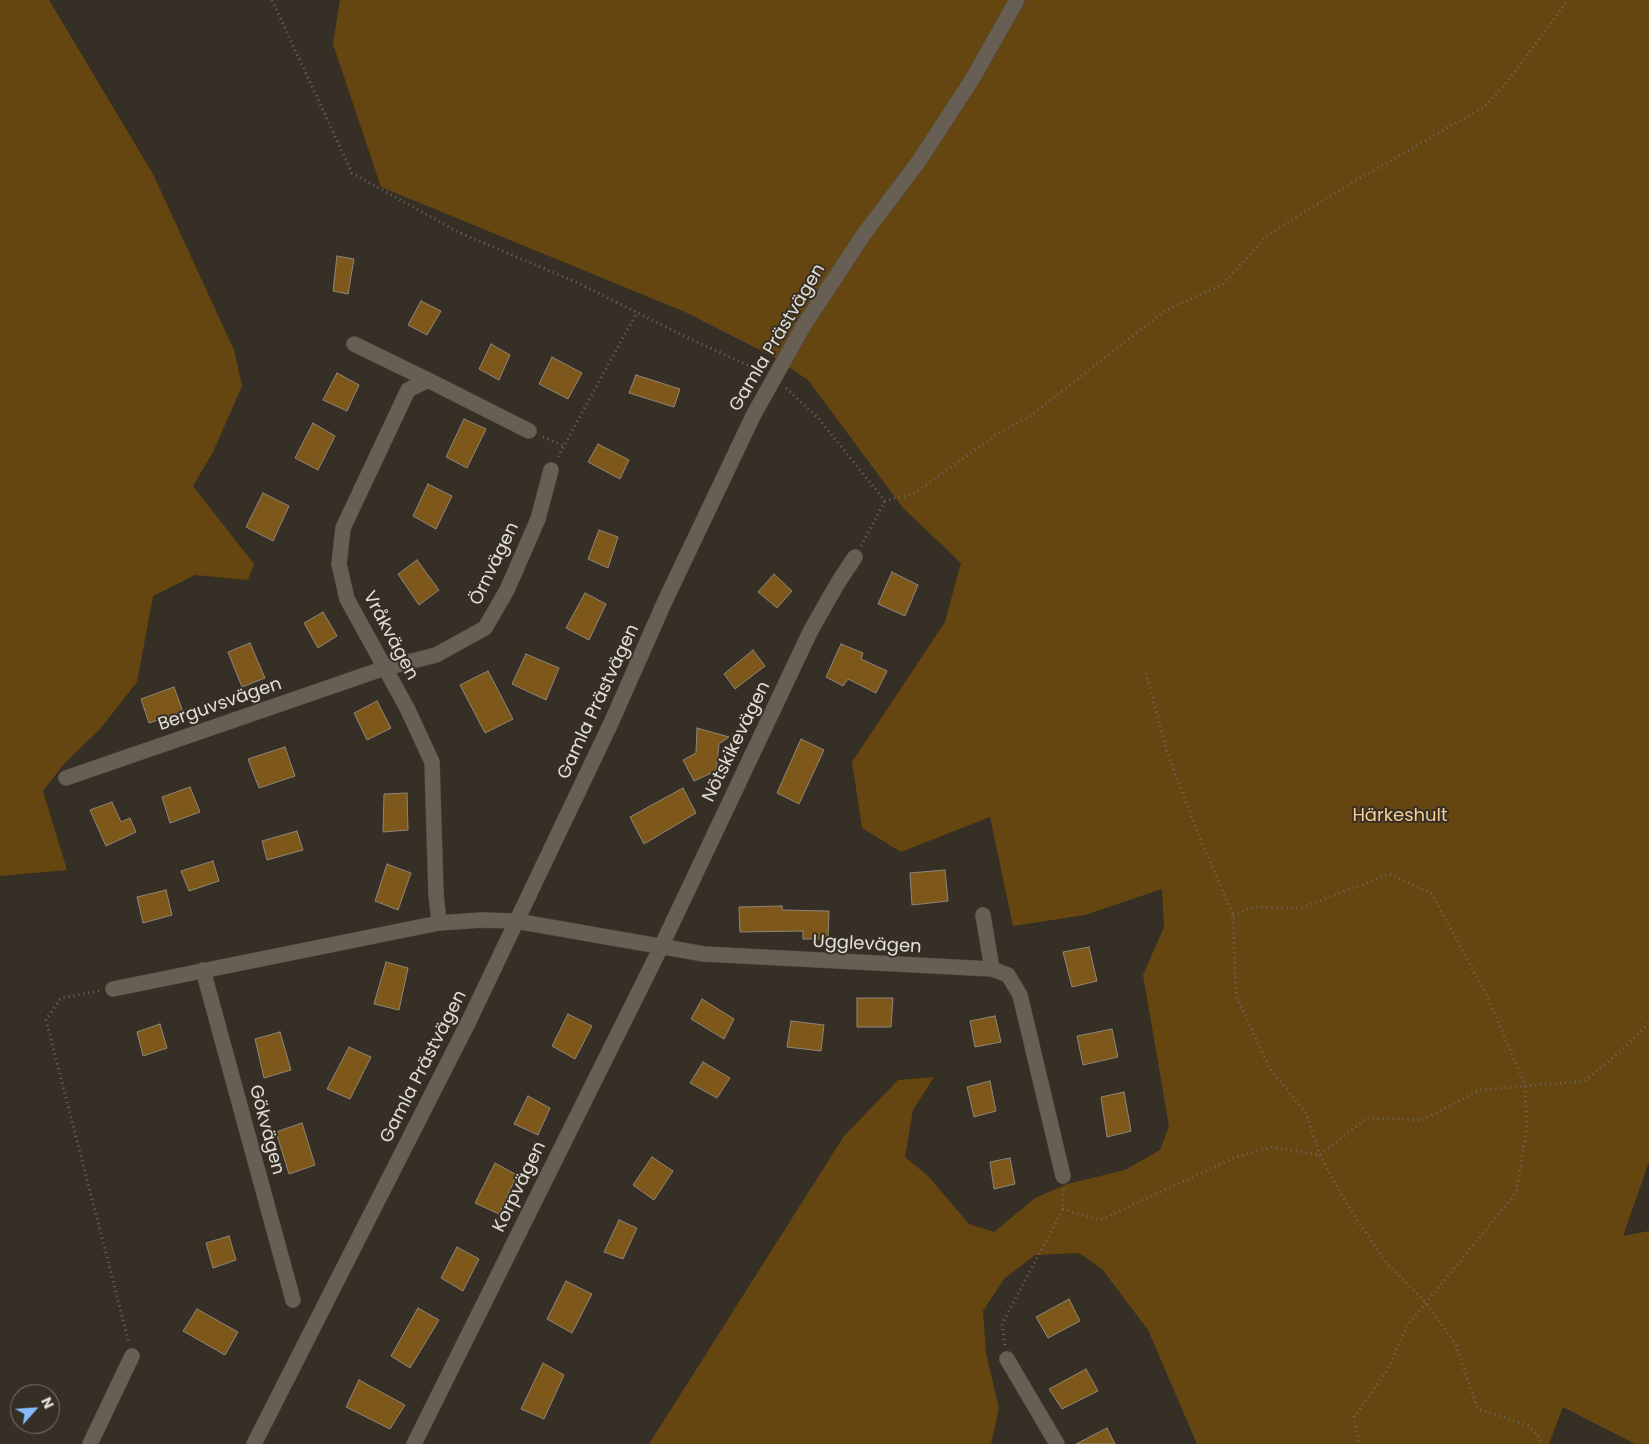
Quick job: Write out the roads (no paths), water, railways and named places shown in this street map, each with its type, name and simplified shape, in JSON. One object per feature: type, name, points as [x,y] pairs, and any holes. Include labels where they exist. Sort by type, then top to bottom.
[{"type":"street","name":"Gamla Prästvägen","points":[[254,1444],[468,1024],[611,723],[665,601],[754,414],[804,325],[864,234],[920,161],[963,94],[1017,0]]},
{"type":"street","points":[[354,344],[529,431]]},
{"type":"street","name":"Vråkvägen","points":[[428,380],[408,390],[343,528],[339,564],[347,599],[408,708],[432,762],[436,894],[439,923]]},
{"type":"street","name":"Örnvägen","points":[[385,668],[436,655],[485,628],[507,590],[538,519],[551,470]]},
{"type":"street","name":"Nötskikevägen","points":[[661,947],[811,630],[855,557]]},
{"type":"street","name":"Berguvsvägen","points":[[66,778],[385,668]]},
{"type":"street","points":[[983,915],[992,969]]},
{"type":"street","points":[[113,989],[439,923],[482,920],[516,921]]},
{"type":"street","name":"Ugglevägen","points":[[516,921],[704,954],[992,969],[1008,975],[1020,995],[1063,1176]]},
{"type":"street","name":"Korpvägen","points":[[414,1444],[661,947]]},
{"type":"street","name":"Gökvägen","points":[[203,970],[293,1300]]},
{"type":"street","points":[[90,1444],[132,1356]]},
{"type":"street","points":[[1007,1359],[1057,1444]]},
{"type":"park label","name":"Härkeshult","points":[[1400,816]]}]
